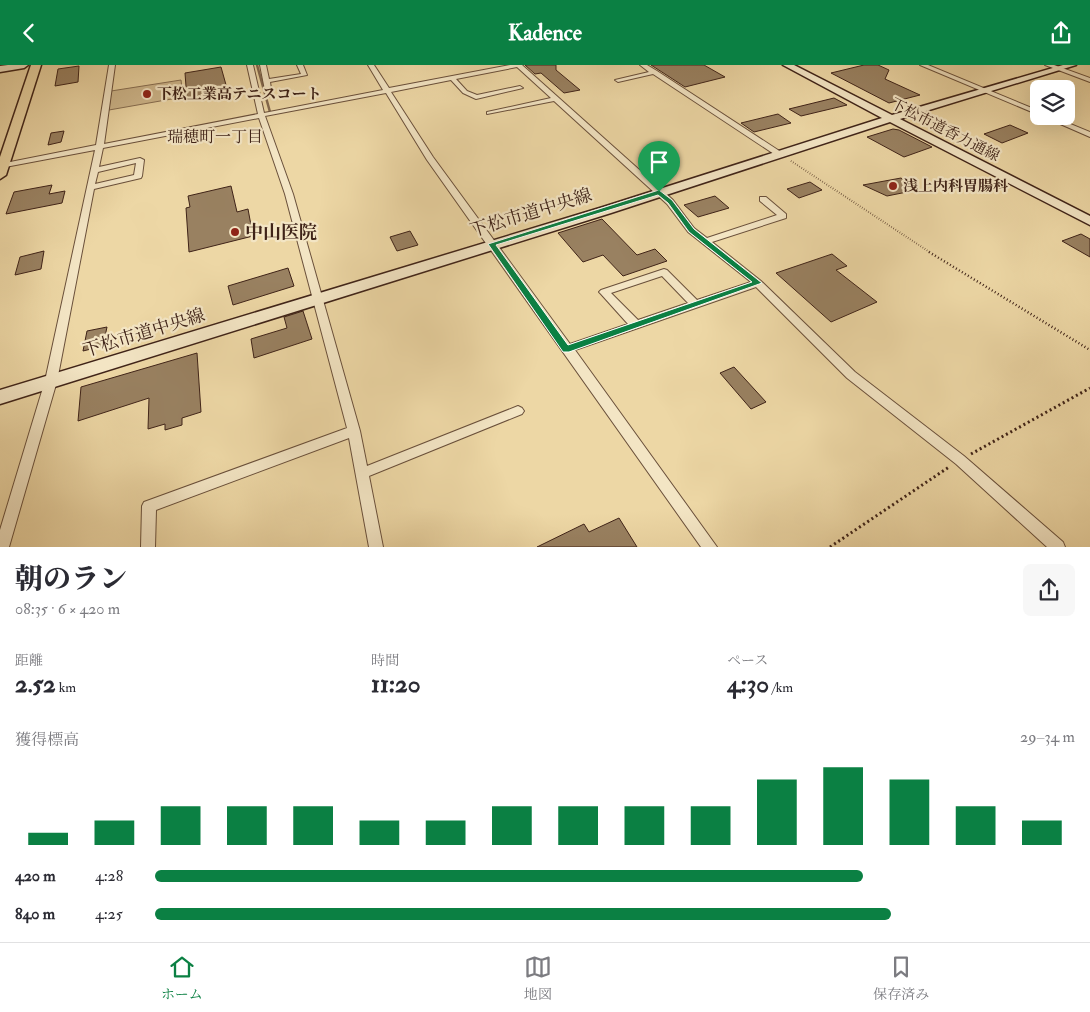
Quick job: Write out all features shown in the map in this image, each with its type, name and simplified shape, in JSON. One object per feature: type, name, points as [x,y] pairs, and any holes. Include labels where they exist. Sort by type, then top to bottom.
[{"type":"main road","points":[[1,169],[36,65]]},
{"type":"street","points":[[0,69],[24,65]]},
{"type":"street","points":[[2,547],[51,381],[90,187],[101,147],[104,109],[112,65]]},
{"type":"street","points":[[250,65],[262,116],[289,194],[354,431],[376,547]]},
{"type":"street","points":[[263,65],[269,95]]},
{"type":"street","points":[[267,81],[304,75],[300,65]]},
{"type":"street","points":[[371,65],[430,158],[710,547]]},
{"type":"street","points":[[1,169],[101,147],[518,65],[670,202],[691,230],[758,283],[851,375],[960,460],[1058,547]]},
{"type":"street","points":[[643,65],[780,154]]},
{"type":"street","name":"下松市道香力通線","points":[[787,65],[1090,221]]},
{"type":"street","points":[[923,65],[1030,109]]},
{"type":"street","name":"下松市道中央線","points":[[0,397],[863,127],[985,91],[1053,67],[1072,65]]},
{"type":"street","points":[[1053,67],[1090,80]]},
{"type":"street","points":[[618,80],[655,73]]},
{"type":"street","points":[[452,78],[465,92],[476,97],[520,88]]},
{"type":"street","points":[[489,113],[554,99]]},
{"type":"street","points":[[1066,125],[1090,135]]},
{"type":"street","points":[[90,187],[138,176],[140,160],[94,170]]},
{"type":"street","points":[[706,241],[783,217],[763,199]]},
{"type":"street","points":[[635,324],[604,292],[664,272],[694,305]]},
{"type":"street","points":[[566,349],[758,283]]},
{"type":"street","points":[[363,473],[518,411]]},
{"type":"street","points":[[148,547],[149,506],[354,431]]},
{"type":"path","points":[[780,154],[957,271],[1090,351]]},
{"type":"path","points":[[830,547],[960,460],[1090,389]]},
{"type":"shaded area","name":"下松工業高テニスコート","points":[[181,80],[183,97],[109,110],[111,91]]},
{"type":"building","points":[[525,65],[556,65],[556,70],[580,90],[564,93],[541,73],[535,74]]},
{"type":"building","points":[[651,65],[704,65],[725,77],[685,87]]},
{"type":"building","points":[[864,65],[878,65],[889,70],[885,79],[920,95],[889,103],[831,73]]},
{"type":"building","points":[[79,66],[78,82],[55,86],[58,69]]},
{"type":"building","points":[[221,67],[228,92],[187,100],[185,73]]},
{"type":"building","points":[[834,98],[847,105],[801,116],[789,109]]},
{"type":"building","points":[[778,114],[791,123],[754,132],[741,123]]},
{"type":"building","points":[[1010,125],[1028,133],[1002,143],[984,134]]},
{"type":"building","points":[[893,129],[899,130],[932,147],[904,157],[867,137]]},
{"type":"building","points":[[64,131],[61,142],[48,145],[51,133]]},
{"type":"building","name":"浅上内科胃腸科","points":[[901,178],[917,190],[887,196],[863,185]]},
{"type":"building","points":[[810,182],[822,190],[799,198],[787,189]]},
{"type":"building","points":[[52,185],[49,194],[65,191],[62,203],[6,214],[14,192]]},
{"type":"building","points":[[231,186],[237,212],[248,209],[253,236],[189,252],[186,208],[190,207],[188,196]]},
{"type":"building","points":[[715,196],[729,208],[698,217],[684,205]]},
{"type":"building","points":[[602,219],[637,255],[655,249],[667,261],[623,276],[603,255],[583,262],[558,233]]},
{"type":"building","points":[[410,231],[418,245],[397,251],[390,237]]},
{"type":"building","points":[[1081,234],[1090,239],[1090,257],[1062,241]]},
{"type":"building","points":[[44,251],[41,269],[15,275],[20,257]]},
{"type":"building","points":[[832,254],[847,266],[836,270],[877,302],[831,322],[776,273]]},
{"type":"building","points":[[288,268],[294,286],[233,305],[228,286]]},
{"type":"building","points":[[303,311],[312,339],[254,358],[251,339],[287,328],[284,317]]},
{"type":"building","points":[[107,327],[103,346],[83,351],[87,331]]},
{"type":"building","points":[[197,353],[201,412],[182,418],[182,425],[165,430],[165,424],[148,429],[149,398],[78,421],[81,387]]},
{"type":"building","points":[[734,367],[766,402],[751,409],[720,373]]},
{"type":"building","points":[[619,518],[637,547],[537,547],[584,524],[589,532]]},
{"type":"waterway","points":[[257,65],[270,112]]},
{"type":"place","name":"下松工業高テニスコート","points":[[147,94]]},
{"type":"place","name":"浅上内科胃腸科","points":[[893,186]]},
{"type":"place","name":"中山医院","points":[[235,232]]},
{"type":"district","name":"瑞穂町一丁目","points":[[215,137]]},
{"type":"route","points":[[659,192],[670,202],[691,230],[758,283],[566,349],[491,244],[607,210],[659,192]]}]
